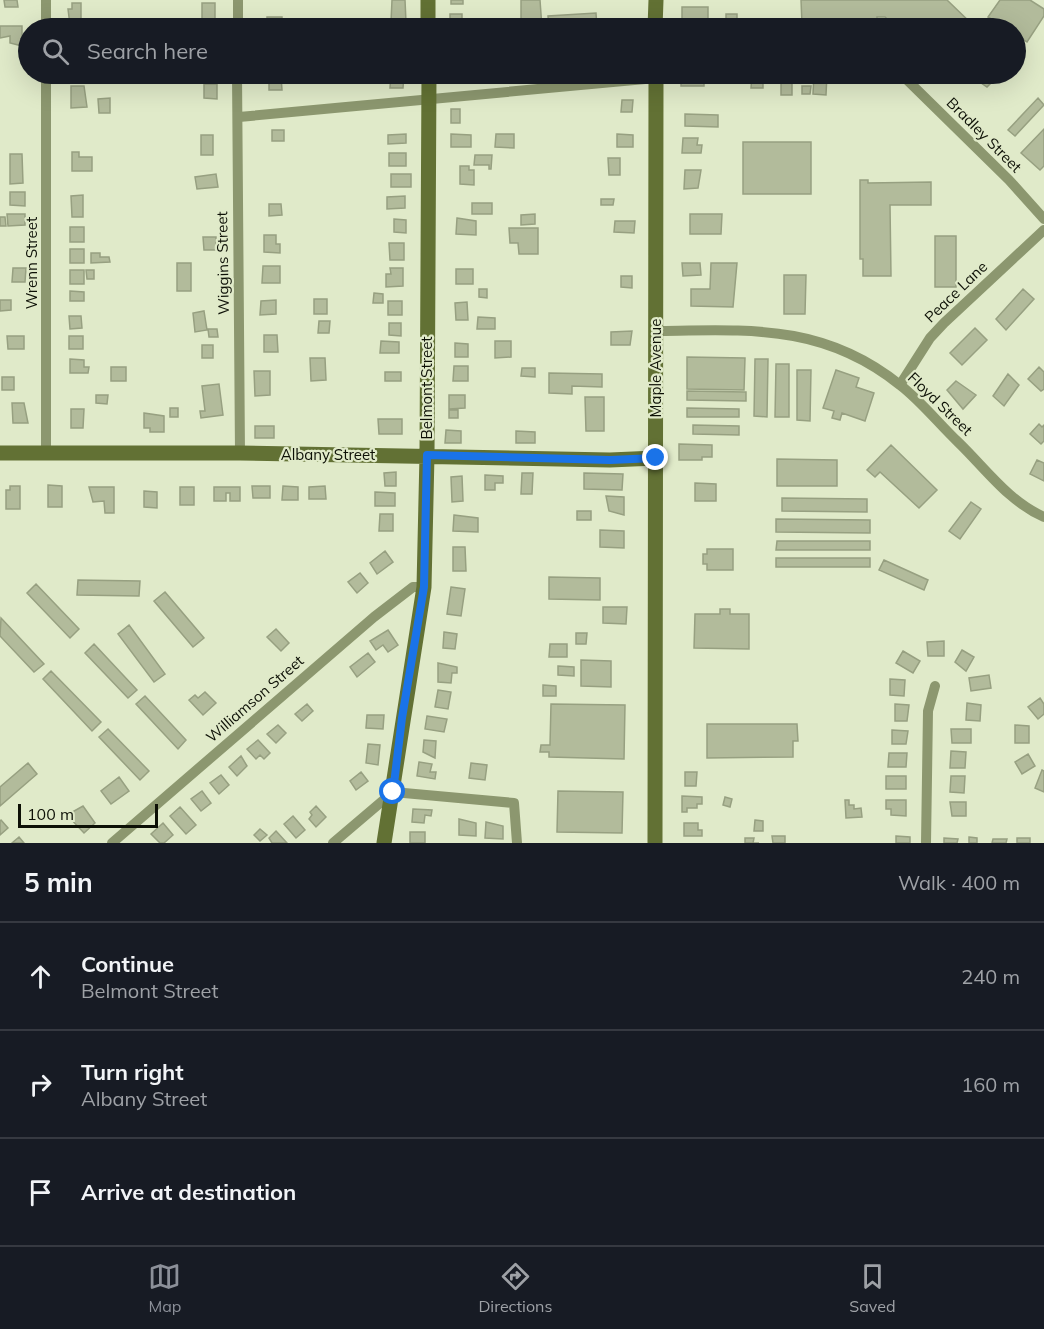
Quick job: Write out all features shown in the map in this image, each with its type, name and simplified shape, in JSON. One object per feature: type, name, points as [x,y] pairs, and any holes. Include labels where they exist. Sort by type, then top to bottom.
[{"type":"street","points":[[46,0],[46,18]]},
{"type":"street","points":[[238,0],[238,18]]},
{"type":"street","points":[[428,0],[428,18]]},
{"type":"street","points":[[655,18],[656,0]]},
{"type":"street","name":"Wrenn Street","points":[[46,84],[46,453]]},
{"type":"street","name":"Wiggins Street","points":[[237,84],[240,453]]},
{"type":"street","name":"Belmont Street","points":[[384,843],[424,587],[429,84]]},
{"type":"street","points":[[239,117],[577,84]]},
{"type":"street","name":"Maple Avenue","points":[[655,843],[656,84]]},
{"type":"street","name":"Bradley Street","points":[[911,84],[1010,180],[1044,219]]},
{"type":"street","name":"Peace Lane","points":[[900,385],[919,354],[944,323],[1044,230]]},
{"type":"street","name":"Floyd Street","points":[[656,330],[763,330],[807,337],[848,353],[900,385],[1007,493],[1044,517]]},
{"type":"street","name":"Albany Street","points":[[0,453],[427,455],[610,460],[656,458]]},
{"type":"street","name":"Williamson Street","points":[[112,843],[374,617],[412,587],[424,587]]},
{"type":"street","points":[[926,843],[928,711],[935,686]]},
{"type":"street","points":[[333,843],[393,792],[514,803],[517,843]]},
{"type":"building","points":[[4,0],[17,0],[18,7],[5,7]]},
{"type":"building","points":[[392,0],[405,0],[406,18],[391,18]]},
{"type":"building","points":[[451,0],[463,0],[463,4],[451,4]]},
{"type":"building","points":[[521,0],[540,0],[541,18],[521,18]]},
{"type":"building","points":[[801,0],[947,0],[966,18],[877,17],[802,18]]},
{"type":"building","points":[[1000,0],[1030,0],[1044,9],[1044,16],[1027,42],[1026,18],[988,17]]},
{"type":"building","points":[[72,3],[81,3],[81,18],[69,18],[68,9],[72,9]]},
{"type":"building","points":[[202,3],[215,3],[215,18],[202,18]]},
{"type":"building","points":[[682,7],[708,7],[708,18],[682,18]]},
{"type":"building","points":[[596,13],[596,18],[548,18],[548,16]]},
{"type":"building","points":[[450,14],[462,14],[462,18],[450,18]]},
{"type":"building","points":[[726,14],[737,14],[737,18],[726,18]]},
{"type":"building","points":[[0,26],[18,26],[18,45],[10,43],[10,36],[0,38]]},
{"type":"building","points":[[204,84],[217,84],[217,99],[204,98]]},
{"type":"building","points":[[269,84],[282,84],[282,90],[269,90]]},
{"type":"building","points":[[390,84],[403,84],[403,88],[390,88]]},
{"type":"building","points":[[681,84],[704,84],[704,86],[681,86]]},
{"type":"building","points":[[751,84],[763,84],[763,88],[751,88]]},
{"type":"building","points":[[781,84],[792,84],[792,95],[781,95]]},
{"type":"building","points":[[814,84],[827,84],[826,95],[813,94]]},
{"type":"building","points":[[71,86],[84,86],[87,107],[71,108]]},
{"type":"building","points":[[802,86],[811,86],[810,94],[802,94]]},
{"type":"building","points":[[110,98],[110,113],[99,113],[98,99]]},
{"type":"building","points":[[1038,98],[1044,105],[1015,136],[1008,130]]},
{"type":"building","points":[[622,100],[633,100],[632,112],[621,112]]},
{"type":"building","points":[[451,109],[460,109],[460,123],[451,123]]},
{"type":"building","points":[[685,114],[718,115],[718,127],[685,126]]},
{"type":"building","points":[[1044,129],[1044,166],[1040,170],[1021,153]]},
{"type":"building","points":[[272,130],[284,130],[284,141],[272,141]]},
{"type":"building","points":[[406,134],[406,143],[388,144],[388,135]]},
{"type":"building","points":[[451,134],[471,135],[471,147],[451,147]]},
{"type":"building","points":[[496,134],[514,134],[514,148],[495,147]]},
{"type":"building","points":[[617,134],[633,135],[633,147],[617,147]]},
{"type":"building","points":[[201,135],[213,135],[213,155],[201,155]]},
{"type":"building","points":[[683,138],[698,138],[697,145],[702,145],[701,153],[682,153]]},
{"type":"building","points":[[743,142],[811,142],[811,194],[743,194]]},
{"type":"building","points":[[72,152],[79,152],[79,157],[92,157],[92,171],[72,171]]},
{"type":"building","points":[[389,153],[406,153],[406,166],[389,166]]},
{"type":"building","points":[[10,154],[22,154],[23,183],[10,184]]},
{"type":"building","points":[[475,155],[492,155],[491,169],[489,165],[474,165]]},
{"type":"building","points":[[608,158],[620,158],[620,175],[609,175]]},
{"type":"building","points":[[460,166],[469,166],[469,170],[474,170],[474,185],[460,184]]},
{"type":"building","points":[[685,170],[701,170],[698,188],[684,189]]},
{"type":"building","points":[[216,174],[218,187],[197,189],[195,177]]},
{"type":"building","points":[[391,174],[411,174],[411,187],[391,187]]},
{"type":"building","points":[[860,180],[868,180],[868,183],[931,182],[931,205],[890,205],[891,276],[863,276],[863,259],[860,259]]},
{"type":"building","points":[[10,192],[25,192],[25,206],[10,205]]},
{"type":"building","points":[[83,195],[83,217],[72,217],[71,196]]},
{"type":"building","points":[[405,196],[405,208],[387,209],[387,197]]},
{"type":"building","points":[[601,199],[614,199],[613,205],[601,205]]},
{"type":"building","points":[[472,203],[492,203],[492,214],[472,214]]},
{"type":"building","points":[[269,204],[281,204],[282,215],[269,216]]},
{"type":"building","points":[[7,214],[25,214],[25,225],[8,226]]},
{"type":"building","points":[[535,214],[535,224],[521,225],[521,215]]},
{"type":"building","points":[[690,214],[722,214],[721,234],[690,234]]},
{"type":"building","points":[[0,217],[5,217],[6,226],[0,226]]},
{"type":"building","points":[[457,218],[476,221],[476,235],[456,234]]},
{"type":"building","points":[[394,219],[406,220],[406,233],[394,232]]},
{"type":"building","points":[[615,221],[635,221],[634,233],[614,232]]},
{"type":"building","points":[[70,227],[84,227],[84,242],[70,242]]},
{"type":"building","points":[[509,228],[538,228],[538,254],[519,254],[518,243],[510,243]]},
{"type":"building","points":[[264,235],[276,235],[276,244],[280,244],[280,253],[264,252]]},
{"type":"building","points":[[935,236],[956,236],[956,287],[935,287]]},
{"type":"building","points":[[203,237],[216,237],[216,250],[204,250]]},
{"type":"building","points":[[389,243],[404,243],[404,260],[390,260]]},
{"type":"building","points":[[70,249],[84,249],[84,263],[70,263]]},
{"type":"building","points":[[91,253],[100,253],[100,257],[109,257],[110,262],[91,263]]},
{"type":"building","points":[[177,263],[191,263],[191,291],[177,291]]},
{"type":"building","points":[[682,263],[700,263],[701,275],[683,276]]},
{"type":"building","points":[[711,263],[737,263],[733,307],[691,306],[691,289],[710,289]]},
{"type":"building","points":[[263,266],[280,266],[280,283],[262,283]]},
{"type":"building","points":[[13,268],[26,268],[25,282],[12,282]]},
{"type":"building","points":[[390,268],[403,268],[403,286],[386,287],[386,274],[391,274]]},
{"type":"building","points":[[456,269],[473,269],[473,284],[456,284]]},
{"type":"building","points":[[70,270],[84,270],[84,284],[70,284]]},
{"type":"building","points":[[86,270],[94,270],[94,279],[87,279]]},
{"type":"building","points":[[784,275],[806,275],[805,314],[784,314]]},
{"type":"building","points":[[621,276],[632,276],[632,288],[621,287]]},
{"type":"building","points":[[479,289],[487,289],[487,298],[479,297]]},
{"type":"building","points":[[1023,289],[1034,299],[1006,330],[996,319]]},
{"type":"building","points":[[70,291],[84,292],[84,301],[70,301]]},
{"type":"building","points":[[374,293],[383,294],[383,303],[373,303]]},
{"type":"building","points":[[314,299],[327,299],[327,314],[314,314]]},
{"type":"building","points":[[0,300],[11,300],[11,310],[0,311]]},
{"type":"building","points":[[276,300],[276,314],[260,315],[261,301]]},
{"type":"building","points":[[388,301],[402,301],[402,315],[388,315]]},
{"type":"building","points":[[467,302],[468,320],[456,320],[455,303]]},
{"type":"building","points":[[204,311],[207,330],[195,332],[193,313]]},
{"type":"building","points":[[69,316],[81,316],[82,328],[70,329]]},
{"type":"building","points":[[478,317],[495,318],[495,329],[477,329]]},
{"type":"building","points":[[319,321],[330,321],[329,333],[318,333]]},
{"type":"building","points":[[389,323],[401,323],[401,336],[389,335]]},
{"type":"building","points":[[975,328],[987,340],[962,365],[950,353]]},
{"type":"building","points":[[208,329],[217,329],[218,337],[209,337]]},
{"type":"building","points":[[632,331],[630,345],[611,345],[611,332]]},
{"type":"building","points":[[264,335],[277,335],[278,352],[264,352]]},
{"type":"building","points":[[7,336],[24,336],[24,349],[8,349]]},
{"type":"building","points":[[69,336],[83,336],[83,349],[69,349]]},
{"type":"building","points":[[381,341],[399,342],[399,353],[380,353]]},
{"type":"building","points":[[495,341],[511,341],[511,357],[495,358]]},
{"type":"building","points":[[455,343],[468,344],[468,357],[455,357]]},
{"type":"building","points":[[202,345],[213,345],[213,358],[202,358]]},
{"type":"building","points":[[687,357],[745,358],[744,390],[687,389]]},
{"type":"building","points":[[310,358],[325,358],[326,380],[311,381]]},
{"type":"building","points":[[70,359],[84,360],[84,367],[89,367],[88,373],[70,373]]},
{"type":"building","points":[[755,359],[768,359],[767,417],[754,416]]},
{"type":"building","points":[[776,364],[789,364],[789,417],[775,417]]},
{"type":"building","points":[[454,366],[468,366],[468,381],[453,381]]},
{"type":"building","points":[[111,367],[126,367],[126,381],[111,381]]},
{"type":"building","points":[[1039,367],[1044,372],[1044,389],[1041,391],[1028,379]]},
{"type":"building","points":[[522,368],[535,368],[535,377],[521,376]]},
{"type":"building","points":[[797,370],[811,370],[810,421],[797,420]]},
{"type":"building","points":[[836,370],[859,378],[856,387],[874,393],[865,421],[842,413],[840,420],[832,418],[834,411],[823,408]]},
{"type":"building","points":[[254,371],[270,371],[270,395],[255,396]]},
{"type":"building","points":[[385,372],[401,372],[401,381],[385,381]]},
{"type":"building","points":[[549,373],[602,374],[602,387],[572,386],[572,394],[549,393]]},
{"type":"building","points":[[1008,374],[1019,385],[1004,406],[993,396]]},
{"type":"building","points":[[2,377],[14,377],[14,390],[2,390]]},
{"type":"building","points":[[956,381],[976,395],[963,409],[947,390]]},
{"type":"building","points":[[219,384],[223,415],[201,418],[200,411],[205,411],[202,386]]},
{"type":"building","points":[[687,391],[746,392],[746,401],[687,400]]},
{"type":"building","points":[[96,395],[108,395],[107,404],[96,403]]},
{"type":"building","points":[[449,395],[465,395],[465,408],[449,409]]},
{"type":"building","points":[[585,397],[604,397],[604,431],[586,431]]},
{"type":"building","points":[[12,403],[24,403],[28,423],[13,423]]},
{"type":"building","points":[[170,408],[178,408],[178,417],[170,417]]},
{"type":"building","points":[[687,408],[739,409],[739,417],[687,417]]},
{"type":"building","points":[[71,409],[84,409],[83,428],[71,428]]},
{"type":"building","points":[[449,410],[458,410],[458,418],[449,418]]},
{"type":"building","points":[[144,413],[164,416],[164,432],[150,432],[150,428],[144,428]]},
{"type":"building","points":[[378,419],[402,419],[402,434],[379,434]]},
{"type":"building","points":[[1039,424],[1042,427],[1044,425],[1044,441],[1041,444],[1030,434]]},
{"type":"building","points":[[693,425],[739,426],[739,435],[693,434]]},
{"type":"building","points":[[255,426],[274,426],[274,438],[255,438]]},
{"type":"building","points":[[446,430],[461,431],[461,443],[445,443]]},
{"type":"building","points":[[516,431],[535,432],[535,443],[516,443]]},
{"type":"building","points":[[679,444],[712,445],[712,457],[702,457],[702,460],[679,460]]},
{"type":"building","points":[[891,445],[937,490],[919,508],[880,472],[875,477],[867,470]]},
{"type":"building","points":[[777,459],[837,460],[837,486],[777,486]]},
{"type":"building","points":[[1037,460],[1044,463],[1044,481],[1030,474]]},
{"type":"building","points":[[396,472],[396,486],[385,486],[384,473]]},
{"type":"building","points":[[522,473],[533,473],[532,494],[521,494]]},
{"type":"building","points":[[584,473],[623,474],[622,490],[584,489]]},
{"type":"building","points":[[485,475],[503,476],[503,483],[495,483],[495,490],[485,490]]},
{"type":"building","points":[[462,476],[463,501],[452,502],[451,477]]},
{"type":"building","points":[[695,483],[716,484],[716,501],[695,501]]},
{"type":"building","points":[[48,485],[62,486],[62,507],[48,507]]},
{"type":"building","points":[[10,486],[20,486],[20,509],[6,509],[6,490],[10,490]]},
{"type":"building","points":[[252,486],[270,486],[270,498],[253,498]]},
{"type":"building","points":[[283,486],[298,487],[298,500],[282,500]]},
{"type":"building","points":[[325,486],[326,499],[309,499],[309,487]]},
{"type":"building","points":[[89,487],[114,487],[114,513],[105,513],[104,501],[93,502]]},
{"type":"building","points":[[180,487],[194,487],[194,505],[180,505]]},
{"type":"building","points":[[214,487],[240,487],[240,501],[230,501],[230,493],[226,493],[226,501],[214,501]]},
{"type":"building","points":[[144,491],[157,492],[157,508],[144,507]]},
{"type":"building","points":[[375,492],[395,493],[395,506],[375,506]]},
{"type":"building","points":[[606,496],[624,497],[624,515],[609,511]]},
{"type":"building","points":[[782,498],[867,499],[867,512],[782,511]]},
{"type":"building","points":[[971,502],[981,509],[960,539],[949,531]]},
{"type":"building","points":[[577,511],[591,511],[591,520],[577,520]]},
{"type":"building","points":[[380,514],[393,514],[393,531],[379,531]]},
{"type":"building","points":[[454,515],[478,518],[478,532],[453,531]]},
{"type":"building","points":[[776,519],[870,520],[870,533],[776,532]]},
{"type":"building","points":[[600,530],[624,531],[624,548],[600,547]]},
{"type":"building","points":[[777,541],[870,541],[870,550],[776,550]]},
{"type":"building","points":[[453,547],[465,547],[466,571],[453,571]]},
{"type":"building","points":[[707,549],[733,549],[733,570],[707,570],[707,564],[703,564],[703,554],[707,554]]},
{"type":"building","points":[[385,551],[393,562],[377,574],[370,563]]},
{"type":"building","points":[[776,558],[870,558],[870,567],[776,567]]},
{"type":"building","points":[[884,560],[928,580],[924,590],[879,570]]},
{"type":"building","points":[[360,573],[368,583],[357,593],[348,582]]},
{"type":"building","points":[[549,577],[600,578],[600,600],[549,599]]},
{"type":"building","points":[[78,580],[140,581],[139,596],[77,595]]},
{"type":"building","points":[[36,584],[79,629],[70,638],[27,593]]},
{"type":"building","points":[[451,587],[465,589],[461,616],[447,614]]},
{"type":"building","points":[[165,592],[204,638],[193,647],[154,601]]},
{"type":"building","points":[[603,607],[627,607],[626,624],[603,623]]},
{"type":"building","points":[[720,609],[730,609],[730,614],[749,614],[749,649],[694,648],[695,614],[720,614]]},
{"type":"building","points":[[1,618],[44,664],[34,672],[0,636]]},
{"type":"building","points":[[129,625],[165,674],[154,682],[118,634]]},
{"type":"building","points":[[276,629],[289,643],[281,651],[267,637]]},
{"type":"building","points":[[388,630],[398,645],[388,652],[383,645],[376,650],[370,641]]},
{"type":"building","points":[[444,632],[457,634],[455,649],[443,648]]},
{"type":"building","points":[[576,633],[587,633],[586,644],[576,644]]},
{"type":"building","points":[[944,641],[944,656],[928,656],[927,642]]},
{"type":"building","points":[[94,644],[137,690],[128,698],[85,653]]},
{"type":"building","points":[[550,644],[567,644],[567,657],[549,657]]},
{"type":"building","points":[[962,650],[974,657],[966,671],[955,662]]},
{"type":"building","points":[[903,651],[920,661],[913,673],[896,663]]},
{"type":"building","points":[[368,653],[375,662],[357,677],[350,667]]},
{"type":"building","points":[[581,660],[611,661],[611,687],[581,686]]},
{"type":"building","points":[[438,663],[457,667],[457,673],[452,673],[451,683],[438,682]]},
{"type":"building","points":[[558,666],[574,667],[574,676],[558,675]]},
{"type":"building","points":[[51,671],[101,722],[92,731],[43,679]]},
{"type":"building","points":[[989,675],[991,688],[971,691],[969,678]]},
{"type":"building","points":[[890,679],[905,680],[904,696],[890,695]]},
{"type":"building","points":[[543,685],[556,686],[556,696],[543,696]]},
{"type":"building","points":[[438,690],[451,692],[448,709],[435,707]]},
{"type":"building","points":[[205,692],[216,703],[203,715],[189,700],[195,695],[198,698]]},
{"type":"building","points":[[145,696],[186,740],[178,749],[136,704]]},
{"type":"building","points":[[1040,698],[1044,704],[1044,714],[1038,719],[1028,707]]},
{"type":"building","points":[[967,703],[981,705],[980,721],[966,720]]},
{"type":"building","points":[[307,704],[313,711],[302,721],[295,714]]},
{"type":"building","points":[[551,704],[625,705],[624,759],[549,757],[549,752],[540,752],[541,745],[550,745]]},
{"type":"building","points":[[895,704],[909,705],[907,721],[895,721]]},
{"type":"building","points":[[367,715],[384,715],[383,729],[366,728]]},
{"type":"building","points":[[427,716],[447,719],[444,732],[425,729]]},
{"type":"building","points":[[707,724],[797,724],[798,741],[793,741],[793,757],[707,758]]},
{"type":"building","points":[[278,725],[286,733],[276,743],[267,734]]},
{"type":"building","points":[[1015,725],[1029,726],[1029,743],[1015,743]]},
{"type":"building","points":[[108,729],[149,771],[140,780],[99,737]]},
{"type":"building","points":[[951,729],[971,729],[971,743],[952,743]]},
{"type":"building","points":[[892,730],[908,731],[906,744],[892,744]]},
{"type":"building","points":[[258,740],[270,753],[264,759],[260,755],[256,759],[247,749]]},
{"type":"building","points":[[424,740],[436,741],[435,758],[423,752]]},
{"type":"building","points":[[368,744],[380,745],[378,765],[366,763]]},
{"type":"building","points":[[951,751],[966,752],[965,768],[950,768]]},
{"type":"building","points":[[889,753],[907,753],[906,767],[888,767]]},
{"type":"building","points":[[1028,754],[1035,766],[1022,774],[1015,762]]},
{"type":"building","points":[[241,756],[247,766],[237,776],[229,767]]},
{"type":"building","points":[[419,762],[432,764],[430,772],[436,772],[435,779],[417,776]]},
{"type":"building","points":[[28,763],[37,774],[0,806],[0,787]]},
{"type":"building","points":[[471,763],[487,765],[485,780],[469,778]]},
{"type":"building","points":[[1042,770],[1044,771],[1044,792],[1035,788]]},
{"type":"building","points":[[361,772],[368,781],[356,790],[350,781]]},
{"type":"building","points":[[685,772],[697,772],[696,786],[685,786]]},
{"type":"building","points":[[221,775],[229,785],[219,794],[210,783]]},
{"type":"building","points":[[886,776],[906,776],[906,789],[886,789]]},
{"type":"building","points":[[951,776],[965,776],[964,793],[950,792]]},
{"type":"building","points":[[119,777],[129,791],[111,804],[101,791]]},
{"type":"building","points":[[202,791],[211,803],[201,811],[191,799]]},
{"type":"building","points":[[558,791],[623,792],[622,833],[557,832]]},
{"type":"building","points":[[682,796],[702,797],[702,804],[697,804],[697,808],[687,808],[687,812],[682,812]]},
{"type":"building","points":[[725,797],[732,799],[730,807],[723,805]]},
{"type":"building","points":[[845,800],[849,800],[849,805],[854,805],[854,809],[861,808],[862,817],[846,818]]},
{"type":"building","points":[[886,800],[906,800],[906,816],[891,815],[891,809],[886,809]]},
{"type":"building","points":[[950,802],[966,802],[966,816],[952,816]]},
{"type":"building","points":[[83,806],[95,823],[84,833],[67,815]]},
{"type":"building","points":[[316,806],[326,817],[316,827],[309,819],[312,815],[310,812]]},
{"type":"building","points":[[180,807],[196,825],[186,834],[170,816]]},
{"type":"building","points":[[413,809],[432,810],[431,816],[425,815],[424,823],[412,822]]},
{"type":"building","points":[[293,816],[305,830],[296,838],[284,824]]},
{"type":"building","points":[[459,819],[476,823],[476,836],[459,835]]},
{"type":"building","points":[[755,820],[763,821],[763,831],[754,831]]},
{"type":"building","points":[[0,821],[8,828],[0,835]]},
{"type":"building","points":[[486,822],[503,826],[503,839],[485,838]]},
{"type":"building","points":[[163,823],[173,835],[164,843],[160,843],[151,834]]},
{"type":"building","points":[[684,823],[698,823],[698,830],[702,830],[702,836],[684,836]]},
{"type":"building","points":[[260,829],[267,835],[260,841],[254,835]]},
{"type":"building","points":[[276,831],[287,843],[272,843],[269,838]]},
{"type":"building","points":[[410,832],[425,832],[425,843],[410,843]]},
{"type":"building","points":[[772,836],[785,836],[785,843],[773,843]]},
{"type":"building","points":[[896,836],[910,837],[910,843],[896,843]]},
{"type":"building","points":[[19,837],[24,843],[12,843]]},
{"type":"building","points":[[969,837],[977,838],[977,843],[969,843]]},
{"type":"building","points":[[745,838],[754,838],[753,843],[745,843]]},
{"type":"building","points":[[944,838],[958,839],[957,843],[944,843]]},
{"type":"building","points":[[1017,838],[1030,838],[1030,843],[1017,843]]},
{"type":"building","points":[[993,839],[1007,839],[1006,843],[992,843]]},
{"type":"route","points":[[393,792],[402,718],[424,587],[427,455],[610,460],[656,458]]}]
